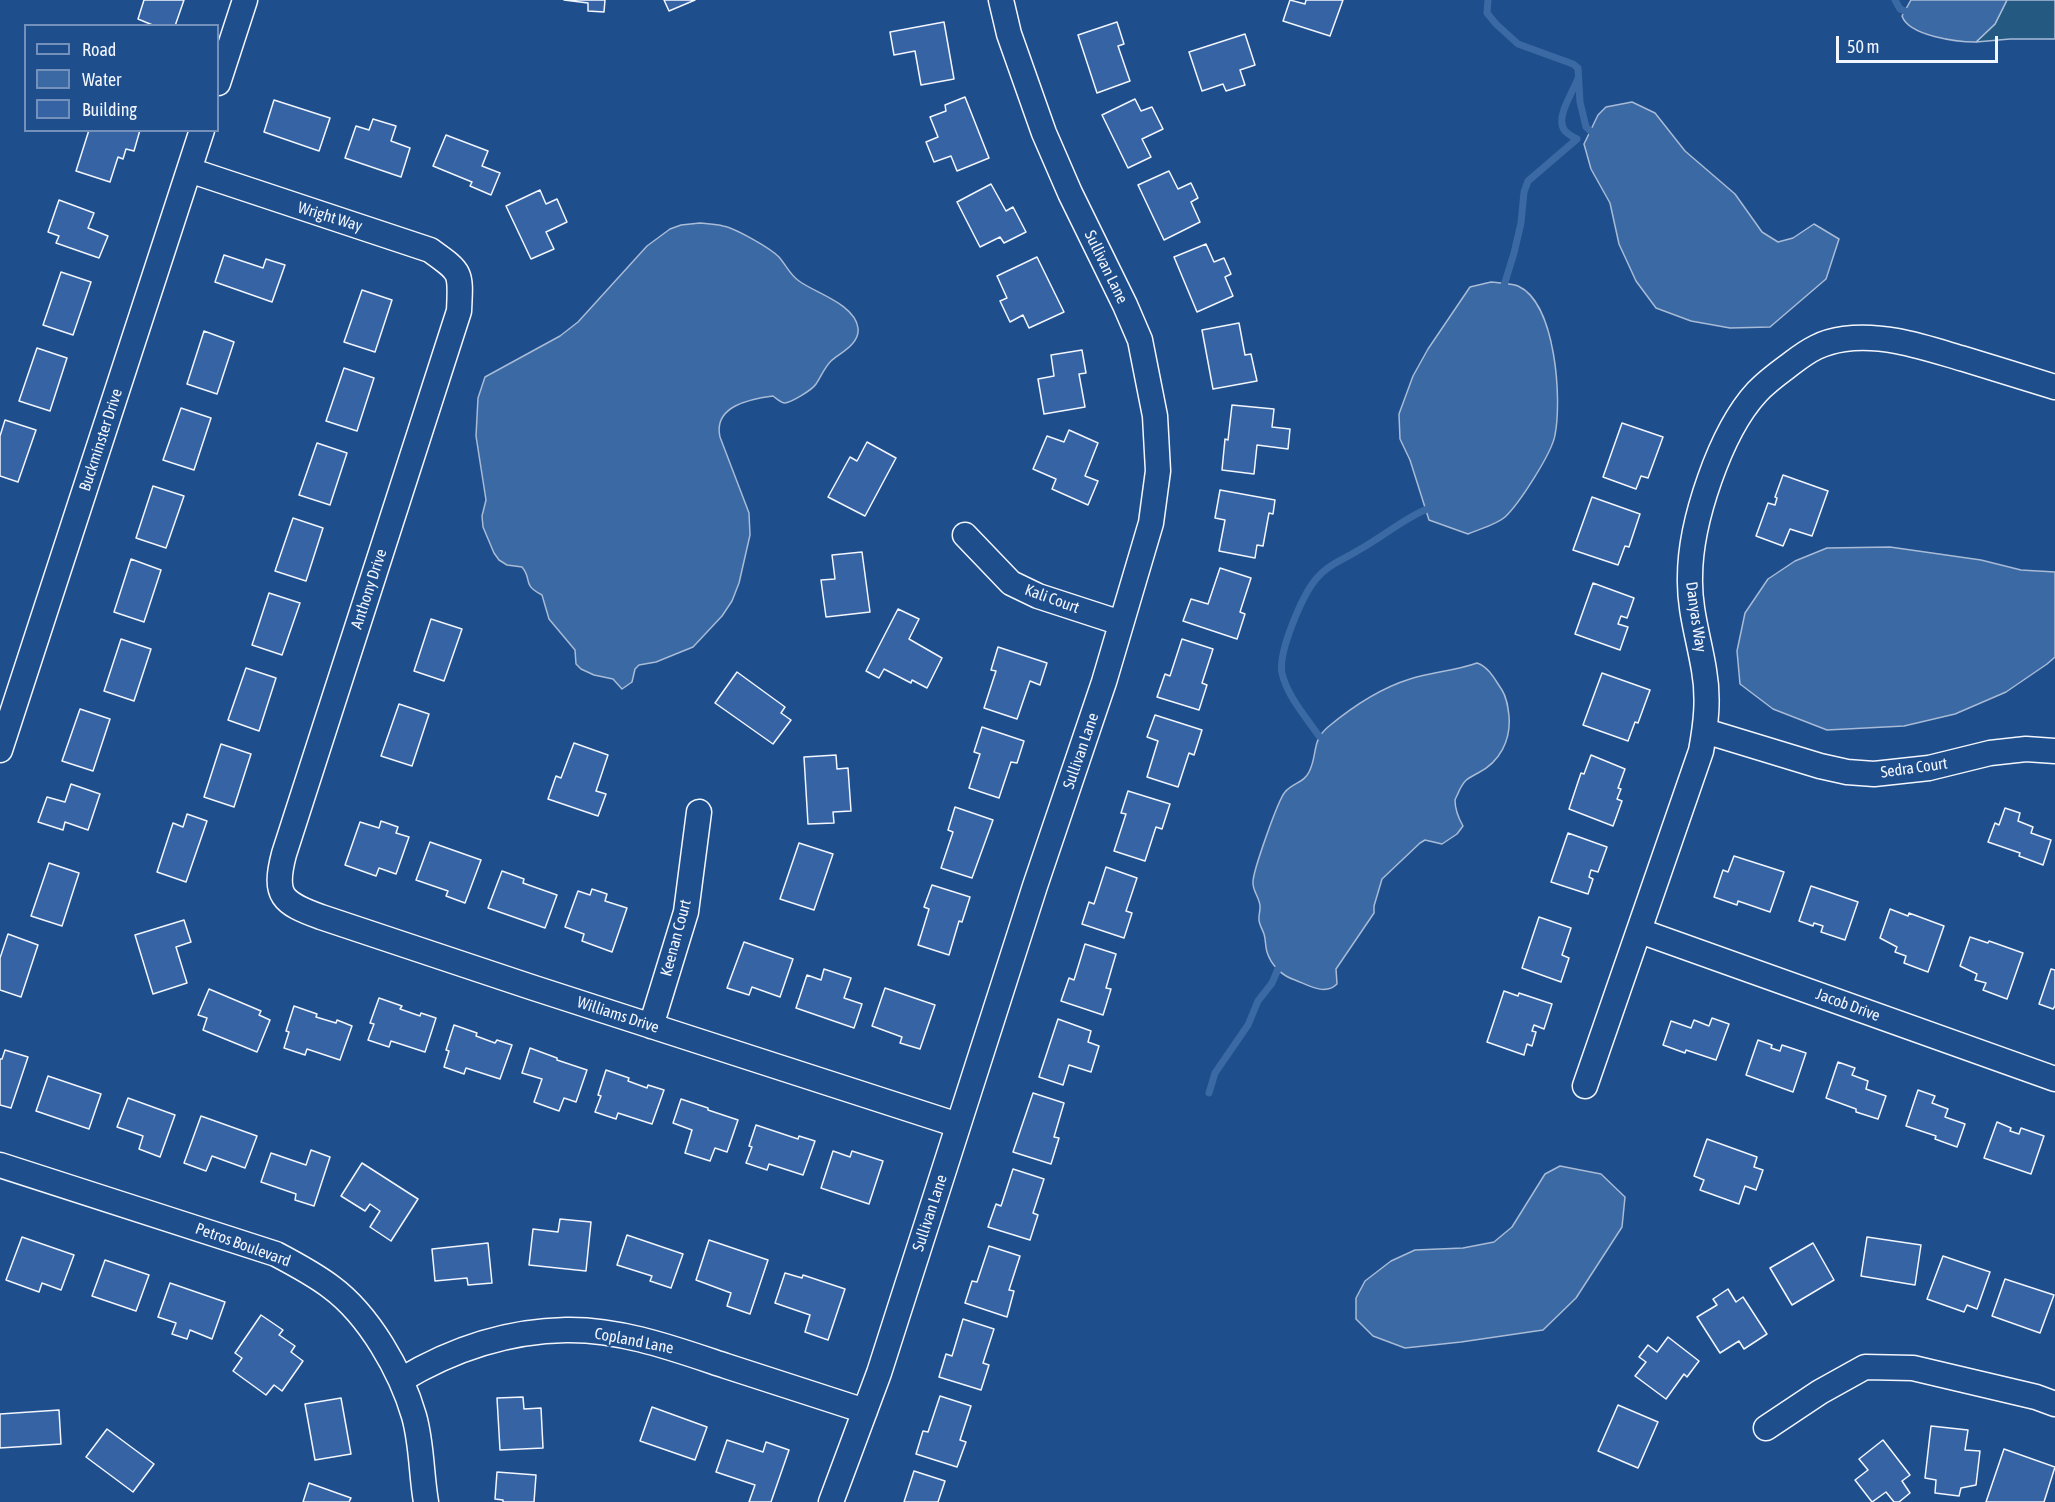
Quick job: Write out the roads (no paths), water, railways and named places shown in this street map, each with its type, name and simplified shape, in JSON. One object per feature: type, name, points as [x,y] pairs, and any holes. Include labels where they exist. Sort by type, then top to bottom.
[{"type":"street","points":[[219,80],[244,0]]},
{"type":"street","name":"Sullivan Lane","points":[[831,1502],[865,1411],[1104,682],[1151,523],[1158,471],[1155,416],[1140,340],[1044,133],[1009,34],[1001,0]]},
{"type":"street","name":"Buckminster Drive","points":[[0,750],[201,132]]},
{"type":"street","name":"Wright Way","points":[[189,170],[430,250],[454,268],[461,281]]},
{"type":"street","name":"Anthony Drive","points":[[284,897],[279,887],[284,854],[459,311],[461,281]]},
{"type":"street","name":"Danyas Way","points":[[1585,1086],[1698,765],[1707,717],[1705,672],[1691,602],[1689,576],[1692,549],[1701,509],[1720,451],[1737,420],[1757,392],[1814,346],[1844,338],[1919,345],[2055,387]]},
{"type":"street","name":"Kali Court","points":[[965,535],[1011,583],[1038,596],[1121,623]]},
{"type":"street","name":"Sedra Court","points":[[1705,731],[1820,766],[1847,772],[1874,774],[1929,768],[1990,753],[2026,749],[2055,751]]},
{"type":"street","name":"Keenan Court","points":[[651,1026],[686,912],[699,812]]},
{"type":"street","name":"Williams Drive","points":[[284,897],[300,910],[958,1125]]},
{"type":"street","name":"Jacob Drive","points":[[1640,931],[2055,1078]]},
{"type":"street","name":"Petros Boulevard","points":[[0,1165],[276,1254],[332,1287],[350,1303],[389,1356],[401,1380],[416,1426],[422,1454],[422,1498]]},
{"type":"street","name":"Copland Lane","points":[[401,1380],[452,1353],[488,1341],[528,1333],[567,1330],[612,1334],[658,1343],[865,1411]]},
{"type":"street","points":[[1766,1428],[1820,1392],[1865,1367],[1913,1368],[2036,1397],[2055,1404]]},
{"type":"water","points":[[1911,0],[2007,0],[1995,24],[1976,42],[1934,36],[1923,33],[1906,23],[1902,16]]},
{"type":"water","points":[[1632,102],[1655,113],[1685,151],[1735,194],[1762,232],[1778,242],[1793,238],[1814,224],[1839,239],[1826,279],[1770,327],[1730,328],[1691,321],[1656,308],[1636,281],[1619,244],[1610,203],[1591,169],[1584,144],[1598,115],[1606,107]]},
{"type":"water","points":[[700,223],[718,225],[744,234],[768,249],[779,257],[796,279],[850,312],[858,328],[858,334],[849,348],[831,361],[814,386],[802,395],[785,403],[773,396],[754,399],[735,406],[722,418],[719,426],[720,437],[749,513],[750,535],[739,583],[732,601],[722,616],[693,647],[656,662],[639,665],[635,669],[632,682],[622,689],[613,679],[594,675],[576,664],[575,650],[549,619],[542,595],[529,585],[525,571],[522,567],[507,565],[494,553],[483,527],[482,516],[486,500],[476,436],[478,398],[485,377],[560,336],[578,322],[647,246],[670,229]]},
{"type":"water","points":[[1491,282],[1518,286],[1531,296],[1541,312],[1553,354],[1558,399],[1557,419],[1553,443],[1548,454],[1518,501],[1501,520],[1468,534],[1429,520],[1410,460],[1400,439],[1399,414],[1413,376],[1428,349],[1470,287]]},
{"type":"water","points":[[1890,547],[1981,560],[2021,570],[2055,572],[2055,657],[2006,692],[1955,714],[1904,726],[1827,730],[1773,709],[1740,684],[1737,651],[1745,613],[1768,579],[1795,561],[1827,548]]},
{"type":"water","points":[[1477,663],[1488,671],[1504,693],[1508,706],[1509,725],[1506,742],[1498,756],[1486,768],[1467,780],[1455,800],[1456,810],[1463,826],[1457,834],[1442,844],[1425,840],[1420,843],[1382,879],[1374,913],[1336,969],[1337,984],[1327,989],[1311,987],[1281,973],[1274,966],[1267,952],[1265,936],[1259,921],[1260,905],[1253,882],[1266,836],[1277,808],[1285,792],[1307,776],[1319,738],[1328,727],[1357,705],[1399,683]]},
{"type":"water","points":[[1560,1166],[1601,1174],[1625,1197],[1622,1227],[1576,1298],[1543,1330],[1405,1348],[1373,1336],[1356,1319],[1356,1298],[1365,1281],[1391,1261],[1415,1250],[1463,1248],[1494,1242],[1512,1227],[1545,1174]]},
{"type":"waterway","points":[[1488,0],[1487,13],[1518,44],[1573,64],[1578,68],[1580,102],[1586,127],[1596,136]]},
{"type":"waterway","points":[[1895,0],[1900,9],[1905,11]]},
{"type":"waterway","points":[[1502,292],[1514,253],[1521,223],[1524,192],[1528,181],[1577,139],[1565,131],[1562,119],[1578,78]]},
{"type":"waterway","points":[[1319,736],[1292,698],[1282,673],[1287,639],[1304,598],[1320,574],[1330,566],[1432,507]]},
{"type":"waterway","points":[[1209,1093],[1215,1073],[1248,1025],[1258,1001],[1272,983],[1278,969]]}]
